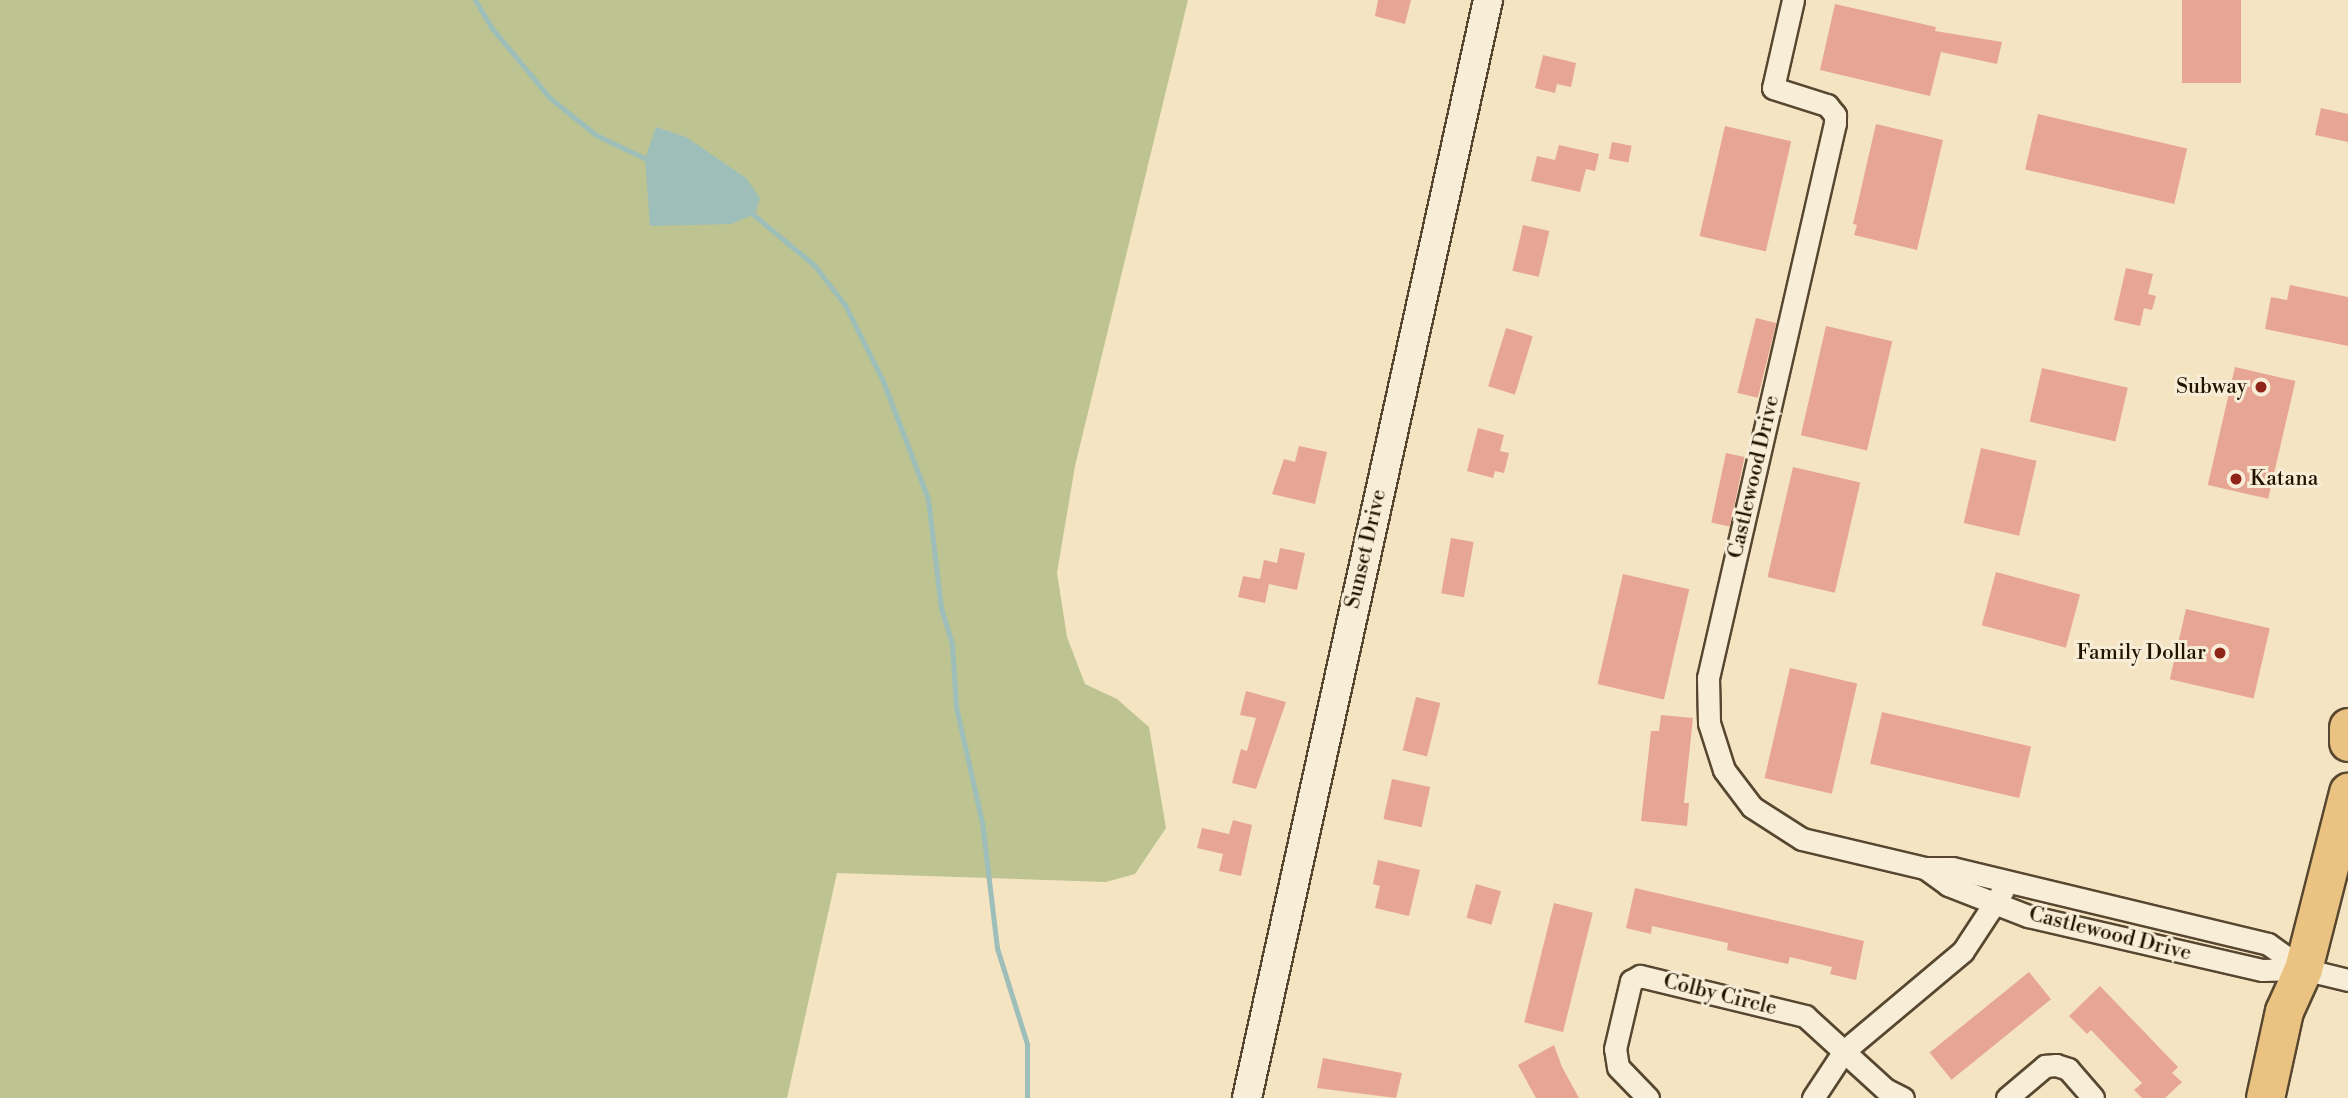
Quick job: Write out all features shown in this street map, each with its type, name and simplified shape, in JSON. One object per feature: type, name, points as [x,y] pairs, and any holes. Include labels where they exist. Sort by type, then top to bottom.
[{"type":"highway","points":[[2348,727],[2348,742]]},
{"type":"highway","points":[[2265,1098],[2284,1011],[2303,969],[2348,792]]},
{"type":"highway","points":[[2291,1098],[2309,1013],[2303,969]]},
{"type":"street","name":"Sunset Drive","points":[[1247,1098],[1488,0]]},
{"type":"street","name":"Castlewood Drive","points":[[1793,0],[1773,88],[1827,105],[1835,114],[1835,123],[1714,653],[1707,697],[1709,723],[1736,790],[1774,825],[1802,839],[1925,868],[1952,868],[2268,943],[2303,969]]},
{"type":"street","name":"Castlewood Drive","points":[[1925,868],[1948,886],[1999,902],[2028,916],[2262,970],[2303,969],[2348,980]]},
{"type":"street","points":[[1813,1098],[1844,1051],[1963,951],[1999,902],[2006,881]]},
{"type":"street","name":"Colby Circle","points":[[1648,1098],[1618,1067],[1615,1049],[1631,981],[1640,976],[1805,1016],[1885,1089],[1903,1098]]},
{"type":"street","points":[[2007,1098],[2045,1066],[2056,1065],[2068,1069],[2093,1098]]},
{"type":"green space","points":[[0,0],[1188,0],[1075,466],[1057,573],[1067,637],[1085,684],[1117,699],[1149,727],[1166,828],[1135,874],[1106,882],[837,873],[787,1098],[0,1098]]},
{"type":"water","points":[[656,127],[686,137],[746,178],[760,198],[755,214],[731,224],[650,226],[645,159]]},
{"type":"building","points":[[1378,0],[1411,0],[1405,24],[1375,16]]},
{"type":"building","points":[[2182,0],[2241,0],[2241,83],[2182,83]]},
{"type":"building","points":[[1835,4],[1936,27],[1935,31],[2002,42],[1997,64],[1941,52],[1930,96],[1820,70]]},
{"type":"building","points":[[1543,55],[1576,63],[1571,87],[1557,84],[1555,93],[1535,88]]},
{"type":"building","points":[[2321,108],[2348,114],[2348,142],[2315,135]]},
{"type":"building","points":[[2038,114],[2187,148],[2174,204],[2025,170]]},
{"type":"building","points":[[1876,124],[1943,140],[1917,250],[1854,235],[1857,225],[1853,224]]},
{"type":"building","points":[[1725,126],[1791,141],[1766,251],[1700,236]]},
{"type":"building","points":[[1612,142],[1632,146],[1628,163],[1609,159]]},
{"type":"building","points":[[1559,145],[1599,154],[1595,171],[1586,169],[1580,192],[1531,181],[1537,156],[1555,160]]},
{"type":"building","points":[[1523,225],[1549,231],[1539,277],[1512,271]]},
{"type":"building","points":[[2126,268],[2153,274],[2148,294],[2156,296],[2152,310],[2144,308],[2140,326],[2114,320]]},
{"type":"building","points":[[2290,285],[2348,297],[2348,346],[2265,329],[2271,297],[2287,300]]},
{"type":"building","points":[[1756,318],[1776,323],[1758,398],[1737,393]]},
{"type":"building","points":[[1826,326],[1892,341],[1867,450],[1801,435]]},
{"type":"building","points":[[1506,328],[1533,336],[1515,395],[1488,386]]},
{"type":"building","points":[[2235,367],[2295,381],[2268,499],[2208,485]]},
{"type":"building","points":[[2042,368],[2128,388],[2115,441],[2030,422]]},
{"type":"building","points":[[1478,428],[1504,435],[1500,451],[1509,453],[1504,473],[1495,471],[1493,478],[1467,471]]},
{"type":"building","points":[[1299,446],[1327,452],[1315,504],[1272,494],[1284,459],[1295,462]]},
{"type":"building","points":[[1981,448],[2037,461],[2019,536],[1964,523]]},
{"type":"building","points":[[1726,453],[1745,457],[1730,526],[1711,522]]},
{"type":"building","points":[[1793,467],[1860,483],[1835,593],[1768,577]]},
{"type":"building","points":[[1451,538],[1474,542],[1464,597],[1441,593]]},
{"type":"building","points":[[1280,548],[1305,553],[1297,590],[1269,584],[1265,603],[1238,597],[1243,576],[1260,579],[1264,560],[1277,563]]},
{"type":"building","points":[[1996,572],[2080,595],[2066,648],[1982,625]]},
{"type":"building","points":[[1623,574],[1689,589],[1664,699],[1598,684]]},
{"type":"building","points":[[2186,609],[2270,628],[2254,699],[2170,679]]},
{"type":"building","points":[[1790,668],[1857,684],[1832,794],[1765,778]]},
{"type":"building","points":[[1246,691],[1286,702],[1256,789],[1232,783],[1241,749],[1247,751],[1256,718],[1240,715]]},
{"type":"building","points":[[1416,697],[1440,703],[1427,756],[1403,750]]},
{"type":"building","points":[[1882,712],[2031,746],[2019,798],[1870,764]]},
{"type":"building","points":[[1661,715],[1693,718],[1684,803],[1689,803],[1687,826],[1641,821],[1651,731],[1659,731]]},
{"type":"building","points":[[1392,779],[1430,787],[1422,827],[1383,819]]},
{"type":"building","points":[[1233,820],[1252,825],[1241,876],[1219,871],[1223,854],[1197,848],[1202,828],[1229,834]]},
{"type":"building","points":[[1378,860],[1420,870],[1409,916],[1375,908],[1380,886],[1373,884]]},
{"type":"building","points":[[1476,884],[1501,891],[1491,925],[1466,918]]},
{"type":"building","points":[[1635,888],[1864,941],[1856,980],[1830,974],[1832,967],[1790,957],[1788,964],[1727,950],[1728,943],[1652,926],[1651,934],[1626,928]]},
{"type":"building","points":[[1554,903],[1593,913],[1563,1032],[1524,1022]]},
{"type":"building","points":[[2029,972],[2051,999],[1952,1080],[1930,1053]]},
{"type":"building","points":[[2100,986],[2178,1067],[2172,1073],[2182,1082],[2165,1098],[2142,1098],[2134,1090],[2142,1083],[2091,1030],[2087,1034],[2069,1016]]},
{"type":"building","points":[[1554,1045],[1562,1067],[1579,1098],[1536,1098],[1518,1065]]},
{"type":"building","points":[[1323,1058],[1402,1073],[1396,1098],[1317,1088]]},
{"type":"waterway","points":[[475,0],[491,27],[550,98],[596,135],[650,161]]},
{"type":"waterway","points":[[749,211],[814,265],[845,305],[883,381],[928,499],[941,608],[952,645],[956,707],[982,822],[997,948],[1027,1044],[1027,1098]]},
{"type":"place","name":"Subway","points":[[2261,387]]},
{"type":"place","name":"Katana","points":[[2236,479]]},
{"type":"place","name":"Family Dollar","points":[[2220,653]]}]
